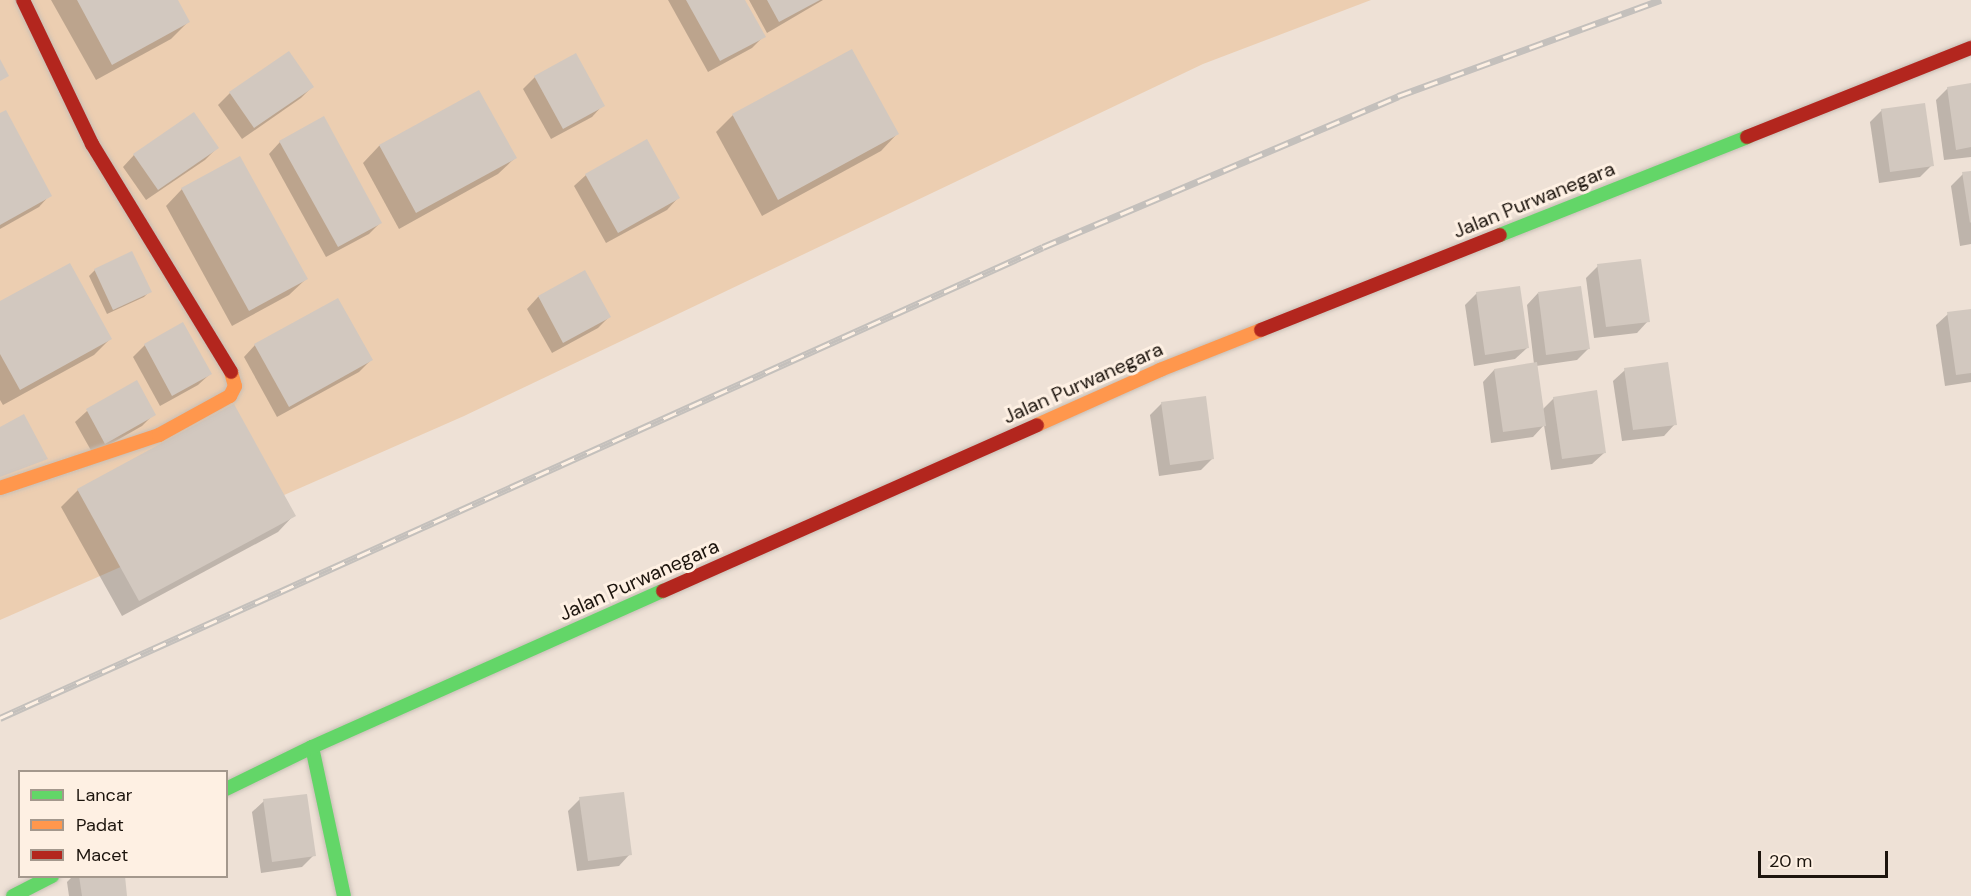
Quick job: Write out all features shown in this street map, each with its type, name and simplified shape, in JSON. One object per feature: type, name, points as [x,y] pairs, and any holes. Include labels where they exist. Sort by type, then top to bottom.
[{"type":"street","points":[[0,488],[159,435],[230,396],[235,386],[232,374],[92,144],[23,0]]},
{"type":"street","name":"Jalan Purwanegara","points":[[228,788],[312,747],[1167,367],[1971,48]]},
{"type":"street","points":[[312,747],[344,896]]},
{"type":"street","points":[[12,896],[48,878]]},
{"type":"shaded area","points":[[0,0],[1371,0],[1203,64],[464,416],[0,620]]},
{"type":"building","points":[[77,0],[178,0],[190,22],[112,65]]},
{"type":"building","points":[[686,0],[745,0],[766,37],[720,61]]},
{"type":"building","points":[[767,0],[820,0],[779,22]]},
{"type":"building","points":[[852,49],[899,134],[778,200],[732,114]]},
{"type":"building","points":[[289,51],[314,87],[254,128],[229,92]]},
{"type":"building","points":[[576,53],[605,106],[563,129],[534,76]]},
{"type":"building","points":[[0,59],[9,76],[0,81]]},
{"type":"building","points":[[1971,83],[1971,147],[1956,150],[1947,87]]},
{"type":"building","points":[[479,90],[517,158],[416,213],[379,145]]},
{"type":"building","points":[[1925,103],[1934,166],[1890,172],[1881,109]]},
{"type":"building","points":[[6,110],[52,196],[0,225],[0,113]]},
{"type":"building","points":[[194,112],[219,148],[158,190],[133,154]]},
{"type":"building","points":[[324,116],[382,223],[338,247],[279,141]]},
{"type":"building","points":[[647,139],[680,198],[618,233],[585,174]]},
{"type":"building","points":[[240,156],[308,279],[249,311],[181,188]]},
{"type":"building","points":[[1971,171],[1971,222],[1970,223],[1962,172]]},
{"type":"building","points":[[132,251],[152,292],[113,310],[94,269]]},
{"type":"building","points":[[1641,259],[1650,322],[1606,327],[1597,264]]},
{"type":"building","points":[[70,263],[112,339],[20,390],[0,354],[0,301]]},
{"type":"building","points":[[585,270],[611,317],[563,343],[538,296]]},
{"type":"building","points":[[1520,286],[1529,348],[1485,355],[1476,292]]},
{"type":"building","points":[[1581,286],[1590,349],[1546,355],[1538,292]]},
{"type":"building","points":[[338,298],[373,360],[289,407],[254,344]]},
{"type":"building","points":[[1971,309],[1971,373],[1956,375],[1947,312]]},
{"type":"building","points":[[183,322],[212,374],[172,396],[144,344]]},
{"type":"building","points":[[1537,362],[1546,426],[1503,432],[1494,369]]},
{"type":"building","points":[[1668,362],[1677,425],[1633,430],[1624,368]]},
{"type":"building","points":[[137,380],[156,415],[105,444],[86,409]]},
{"type":"building","points":[[1597,390],[1606,453],[1562,459],[1553,397]]},
{"type":"building","points":[[1206,396],[1214,459],[1170,465],[1161,402]]},
{"type":"building","points":[[234,404],[296,516],[139,601],[77,489]]},
{"type":"building","points":[[24,414],[48,459],[0,477],[0,427]]},
{"type":"building","points":[[624,792],[632,855],[588,861],[579,797]]},
{"type":"building","points":[[307,794],[316,856],[272,862],[263,799]]},
{"type":"building","points":[[79,878],[125,878],[127,896],[82,896]]},
{"type":"railway","points":[[0,718],[1043,247],[1398,96],[1661,0]]},
{"type":"traffic: fast","points":[[1500,235],[1747,137]]},
{"type":"traffic: fast","points":[[228,788],[312,747],[663,591]]},
{"type":"traffic: fast","points":[[312,747],[344,896]]},
{"type":"traffic: fast","points":[[13,896],[48,878]]},
{"type":"traffic: slow","points":[[1037,425],[1160,370],[1261,330]]},
{"type":"traffic: slow","points":[[0,488],[159,435],[230,396],[235,386],[231,372]]},
{"type":"traffic: jam","points":[[23,0],[92,144],[231,372]]},
{"type":"traffic: jam","points":[[1747,137],[1971,48]]},
{"type":"traffic: jam","points":[[1261,330],[1500,235]]},
{"type":"traffic: jam","points":[[663,591],[1037,425]]}]
